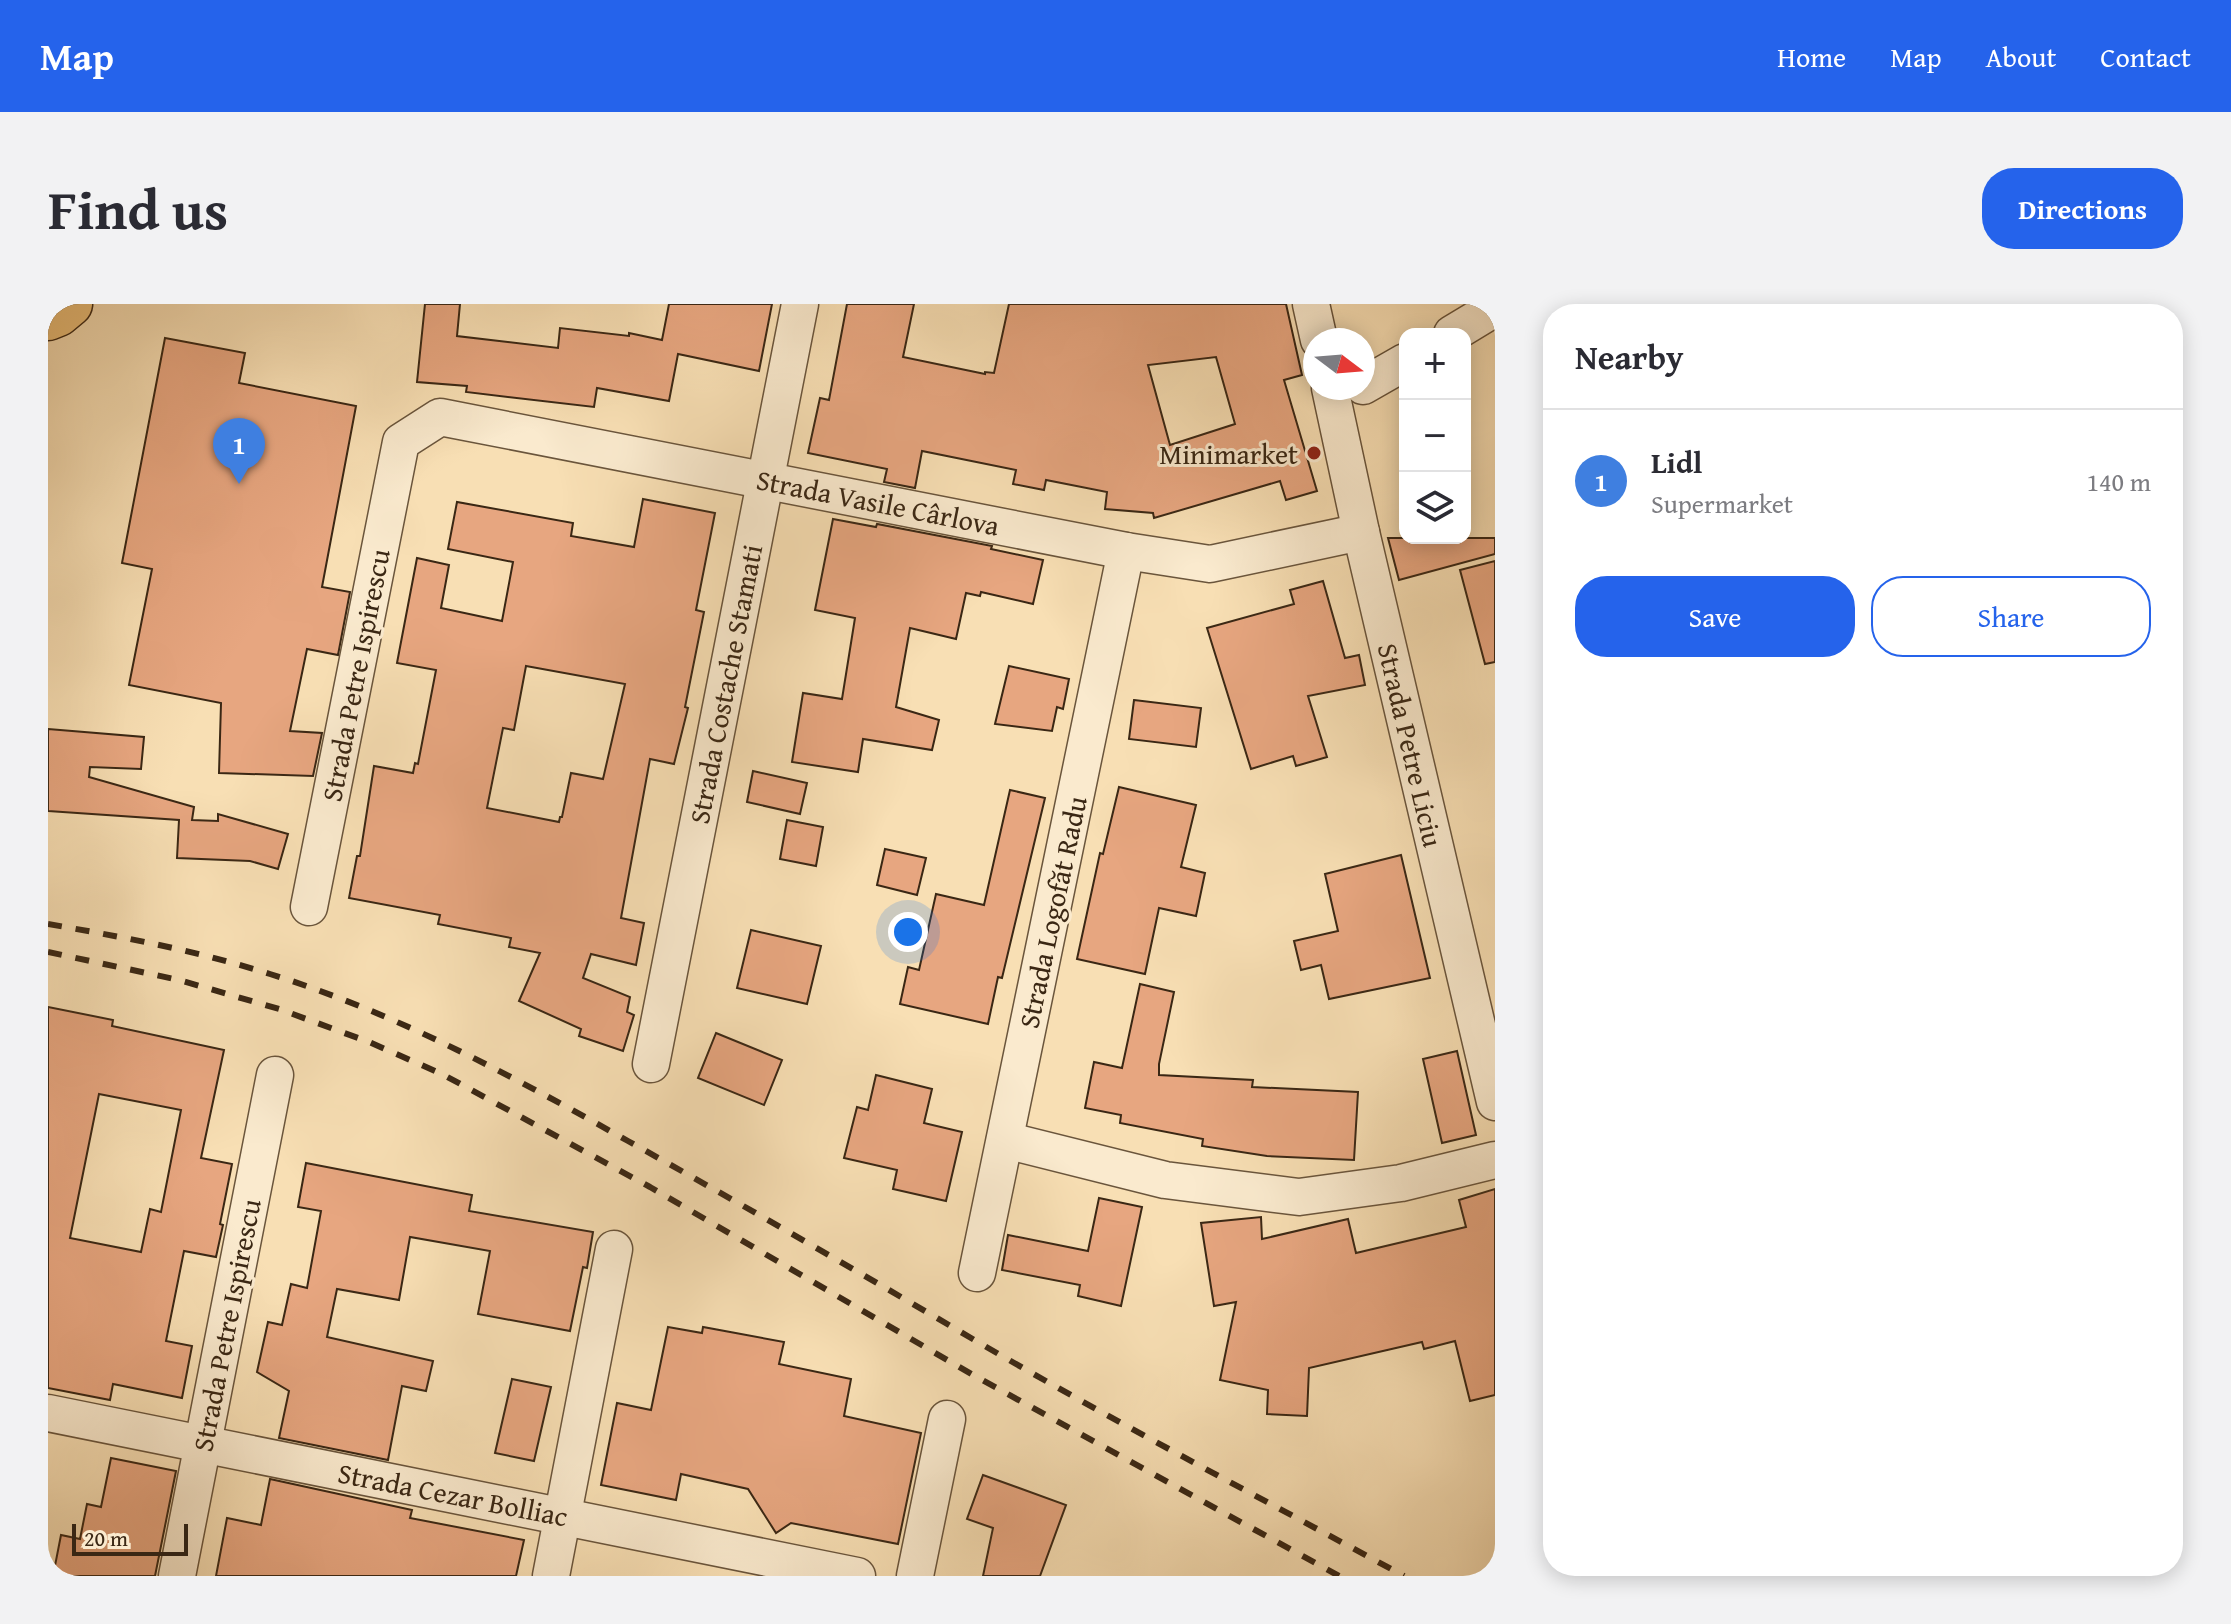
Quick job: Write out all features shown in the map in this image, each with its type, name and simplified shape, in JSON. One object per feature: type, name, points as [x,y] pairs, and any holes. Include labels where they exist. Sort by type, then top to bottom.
[{"type":"street","name":"Strada Costache Stamati","points":[[651,1064],[800,304]]},
{"type":"street","points":[[1311,304],[1316,328]]},
{"type":"street","points":[[1462,328],[1495,308]]},
{"type":"street","points":[[1375,378],[1399,365]]},
{"type":"street","name":"Strada Petre Liciu","points":[[1348,400],[1361,532],[1495,1102]]},
{"type":"street","name":"Strada Vasile Cârlova","points":[[401,442],[440,417],[1126,551],[1210,564],[1361,532]]},
{"type":"street","name":"Strada Petre Ispirescu","points":[[309,907],[401,442]]},
{"type":"street","name":"Strada Logofăt Radu","points":[[977,1273],[1126,551]]},
{"type":"street","name":"Strada Petre Ispirescu","points":[[177,1576],[275,1075]]},
{"type":"street","points":[[1005,1140],[1165,1180],[1299,1197],[1401,1183],[1495,1160]]},
{"type":"street","points":[[551,1576],[614,1249]]},
{"type":"street","name":"Strada Cezar Bolliac","points":[[48,1413],[857,1576]]},
{"type":"street","points":[[915,1576],[947,1419]]},
{"type":"building","points":[[425,304],[460,304],[457,336],[558,348],[560,328],[629,336],[629,333],[662,340],[669,304],[772,304],[759,371],[678,354],[669,401],[597,388],[594,407],[466,392],[467,386],[417,382]]},
{"type":"building","points":[[847,304],[914,304],[903,357],[985,374],[994,373],[1009,304],[1286,304],[1302,375],[1284,380],[1317,491],[1286,500],[1280,481],[1154,518],[1153,513],[1105,509],[1107,492],[1046,480],[1044,490],[1013,484],[1016,470],[922,451],[915,488],[884,482],[887,469],[808,453],[820,398],[829,400]],"holes":[[[1216,357],[1235,424],[1170,445],[1148,365]]]},
{"type":"building","points":[[165,338],[245,353],[239,383],[356,406],[322,587],[350,592],[338,655],[307,649],[290,731],[322,733],[313,776],[219,773],[221,703],[129,685],[152,569],[122,563]]},
{"type":"building","points":[[643,499],[715,513],[696,610],[704,612],[685,707],[688,708],[674,764],[650,759],[621,918],[644,923],[636,965],[591,954],[583,978],[630,997],[627,1012],[634,1015],[623,1051],[579,1036],[581,1029],[519,1001],[540,953],[509,947],[511,938],[438,924],[440,915],[349,898],[357,856],[360,856],[374,766],[413,773],[415,763],[418,764],[436,670],[397,663],[417,558],[449,565],[441,608],[502,621],[513,562],[448,549],[457,502],[573,523],[571,536],[634,547]],"holes":[[[526,666],[625,684],[603,779],[571,773],[559,822],[487,808],[503,728],[514,730]]]},
{"type":"building","points":[[833,519],[876,527],[877,524],[992,546],[991,549],[1043,560],[1033,604],[981,592],[980,596],[966,593],[956,639],[910,628],[896,707],[939,720],[932,750],[863,739],[858,772],[792,762],[803,693],[842,699],[855,618],[815,610]]},
{"type":"building","points":[[1388,538],[1399,538],[1399,544],[1471,544],[1471,538],[1495,538],[1495,554],[1399,580]]},
{"type":"building","points":[[1495,561],[1495,662],[1485,664],[1460,570]]},
{"type":"building","points":[[1323,581],[1345,658],[1359,655],[1365,685],[1308,696],[1327,757],[1296,766],[1293,756],[1251,769],[1207,628],[1294,604],[1290,590]]},
{"type":"building","points":[[1009,666],[1069,679],[1063,709],[1057,707],[1052,731],[995,724]]},
{"type":"building","points":[[1134,700],[1201,708],[1196,747],[1129,739]]},
{"type":"building","points":[[48,729],[144,737],[141,769],[90,767],[89,777],[194,807],[192,820],[218,821],[218,814],[288,834],[278,869],[250,861],[177,858],[179,820],[48,811]]},
{"type":"building","points":[[753,771],[807,783],[800,814],[747,802]]},
{"type":"building","points":[[1119,787],[1196,805],[1181,867],[1205,873],[1196,916],[1159,908],[1145,974],[1077,959],[1100,853],[1103,854]]},
{"type":"building","points":[[1010,790],[1045,798],[988,1024],[900,1004],[908,967],[919,970],[936,894],[984,905]]},
{"type":"building","points":[[787,820],[823,827],[816,866],[780,859]]},
{"type":"building","points":[[885,849],[926,858],[917,895],[877,885]]},
{"type":"building","points":[[1401,855],[1430,978],[1329,999],[1321,965],[1301,970],[1294,941],[1338,931],[1325,874]]},
{"type":"building","points":[[751,930],[821,946],[807,1004],[737,988]]},
{"type":"building","points":[[1140,984],[1174,992],[1159,1075],[1253,1080],[1252,1087],[1358,1092],[1354,1160],[1267,1156],[1202,1146],[1203,1139],[1120,1123],[1121,1115],[1085,1108],[1094,1062],[1122,1068]]},
{"type":"building","points":[[48,1007],[113,1020],[112,1026],[224,1050],[201,1158],[232,1164],[220,1224],[223,1225],[216,1257],[184,1251],[166,1341],[192,1346],[182,1398],[113,1384],[110,1400],[48,1388]],"holes":[[[99,1094],[181,1110],[161,1212],[150,1209],[141,1252],[70,1238]]]},
{"type":"building","points":[[716,1033],[782,1060],[764,1105],[698,1078]]},
{"type":"building","points":[[1457,1051],[1476,1135],[1442,1143],[1423,1059]]},
{"type":"building","points":[[876,1075],[932,1089],[924,1123],[962,1132],[946,1201],[893,1189],[897,1170],[844,1158],[857,1107],[868,1110]]},
{"type":"building","points":[[306,1163],[472,1195],[469,1211],[593,1232],[570,1331],[478,1314],[490,1251],[410,1237],[399,1300],[337,1289],[327,1337],[433,1361],[426,1391],[402,1386],[388,1460],[279,1438],[289,1391],[257,1372],[268,1322],[282,1325],[291,1284],[307,1288],[321,1211],[298,1207]]},
{"type":"building","points":[[1495,1189],[1495,1395],[1470,1401],[1455,1341],[1424,1349],[1422,1342],[1309,1368],[1307,1416],[1267,1414],[1268,1390],[1220,1380],[1236,1302],[1214,1306],[1201,1223],[1261,1217],[1262,1239],[1348,1219],[1356,1253],[1466,1227],[1459,1200]]},
{"type":"building","points":[[1099,1198],[1142,1207],[1121,1306],[1078,1296],[1080,1285],[1002,1270],[1008,1235],[1088,1251]]},
{"type":"building","points":[[668,1327],[702,1333],[703,1327],[784,1342],[779,1364],[851,1379],[844,1416],[921,1433],[898,1544],[791,1523],[776,1533],[748,1489],[681,1474],[676,1500],[601,1485],[617,1403],[651,1410]]},
{"type":"building","points":[[512,1379],[551,1387],[534,1461],[495,1453]]},
{"type":"building","points":[[111,1458],[176,1471],[155,1576],[53,1576],[61,1535],[80,1539],[87,1504],[101,1507]]},
{"type":"building","points":[[983,1475],[1066,1505],[1040,1576],[983,1576],[993,1528],[967,1519]]},
{"type":"building","points":[[270,1479],[412,1510],[410,1518],[524,1540],[516,1576],[216,1576],[227,1518],[261,1525]]},
{"type":"railway","points":[[48,924],[132,939],[270,974],[363,1008],[454,1048],[585,1117],[1078,1399],[1404,1576]]},
{"type":"railway","points":[[48,952],[179,980],[279,1009],[369,1042],[442,1074],[650,1187],[973,1375],[1339,1576]]},
{"type":"place","name":"Minimarket","points":[[1314,453]]},
{"type":"place","name":"Lidl","points":[[239,484]]}]
